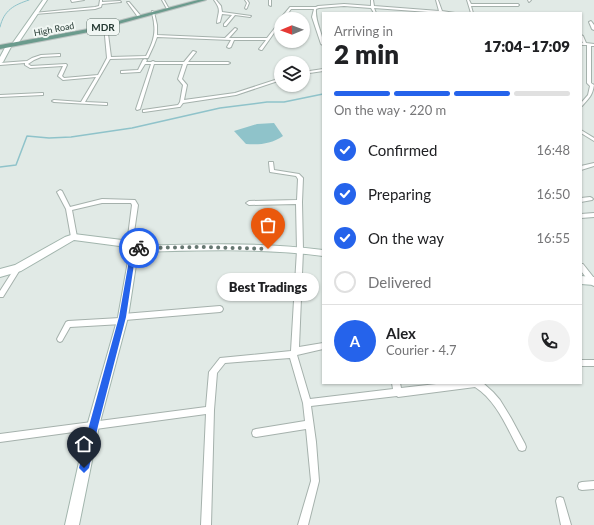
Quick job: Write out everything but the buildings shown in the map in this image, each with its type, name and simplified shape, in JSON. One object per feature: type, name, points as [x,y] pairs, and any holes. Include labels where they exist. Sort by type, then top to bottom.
[{"type":"main road","name":"High Road","points":[[0,47],[105,26],[168,8],[204,0]]},
{"type":"street","points":[[0,63],[45,0]]},
{"type":"street","points":[[72,1],[83,0]]},
{"type":"street","points":[[163,0],[168,8]]},
{"type":"street","points":[[215,0],[220,6],[221,13],[218,22]]},
{"type":"street","points":[[246,0],[248,4],[246,8]]},
{"type":"street","points":[[372,0],[372,6],[375,12]]},
{"type":"street","points":[[287,12],[290,8],[317,8],[344,5],[441,12],[437,0]]},
{"type":"street","points":[[468,0],[471,5],[472,12]]},
{"type":"street","points":[[35,13],[95,8],[100,6],[100,2],[120,2]]},
{"type":"street","points":[[128,3],[139,16]]},
{"type":"street","points":[[471,5],[518,5]]},
{"type":"street","points":[[317,8],[314,17],[321,30]]},
{"type":"street","points":[[122,72],[139,71],[144,63],[156,36],[157,23],[153,12]]},
{"type":"street","points":[[221,13],[250,16]]},
{"type":"street","points":[[225,25],[234,14]]},
{"type":"street","points":[[316,22],[322,22]]},
{"type":"street","points":[[591,22],[594,29]]},
{"type":"street","points":[[82,103],[109,58],[105,26]]},
{"type":"street","points":[[226,39],[235,28]]},
{"type":"street","points":[[261,49],[274,31]]},
{"type":"street","points":[[156,36],[268,39]]},
{"type":"street","points":[[229,47],[233,39]]},
{"type":"street","points":[[582,104],[590,95],[593,87],[589,83],[585,44],[594,45]]},
{"type":"street","points":[[144,111],[179,106],[182,102],[185,85],[180,79],[185,62],[194,52]]},
{"type":"street","points":[[0,63],[28,62],[38,57],[58,55]]},
{"type":"street","points":[[109,58],[147,57]]},
{"type":"street","points":[[28,62],[27,66],[66,65],[60,76],[62,79],[99,76]]},
{"type":"street","points":[[138,109],[153,62]]},
{"type":"street","points":[[144,63],[228,63]]},
{"type":"street","points":[[310,72],[322,70]]},
{"type":"street","points":[[582,76],[589,78]]},
{"type":"street","points":[[182,102],[236,94],[274,81]]},
{"type":"street","points":[[0,96],[42,94]]},
{"type":"street","points":[[54,101],[106,104]]},
{"type":"street","points":[[582,132],[594,140]]},
{"type":"street","points":[[271,163],[272,171],[300,176],[300,250],[294,353],[307,403],[315,481],[303,525]]},
{"type":"street","points":[[582,166],[594,164]]},
{"type":"street","points":[[60,192],[69,209],[74,237]]},
{"type":"street","points":[[582,200],[590,199]]},
{"type":"street","points":[[69,209],[102,201],[133,201],[135,205],[132,246],[122,319],[93,426],[72,525]]},
{"type":"street","points":[[249,203],[299,202]]},
{"type":"street","points":[[582,216],[594,215]]},
{"type":"street","points":[[0,273],[18,268],[74,237],[132,246],[300,250],[322,253]]},
{"type":"street","points":[[582,267],[594,282]]},
{"type":"street","points":[[1,295],[18,268]]},
{"type":"street","points":[[582,280],[594,282]]},
{"type":"street","points":[[60,339],[68,324],[220,309]]},
{"type":"street","points":[[206,525],[210,410],[213,372],[223,360],[294,353],[322,346]]},
{"type":"street","points":[[582,362],[594,363]]},
{"type":"street","points":[[396,384],[398,393]]},
{"type":"street","points":[[307,403],[468,384]]},
{"type":"street","points":[[478,384],[485,387],[492,395],[522,447]]},
{"type":"street","points":[[0,438],[210,410]]},
{"type":"street","points":[[256,433],[310,424]]},
{"type":"street","points":[[582,486],[594,485]]},
{"type":"street","points":[[560,501],[566,525]]},
{"type":"water","points":[[274,123],[283,136],[274,141],[265,143],[246,144],[234,131],[257,124]]},
{"type":"waterway","points":[[0,27],[4,16],[10,9],[29,0]]},
{"type":"waterway","points":[[0,167],[16,165],[27,136],[49,138],[71,137],[132,128],[220,108],[267,102],[284,102],[322,94]]},
{"type":"way so far","points":[[139,248],[220,247],[239,249],[268,249]]},
{"type":"place","name":"Best Tradings","points":[[268,249]]},
{"type":"route","points":[[84,468],[93,426],[123,317],[134,249],[139,248]]}]
